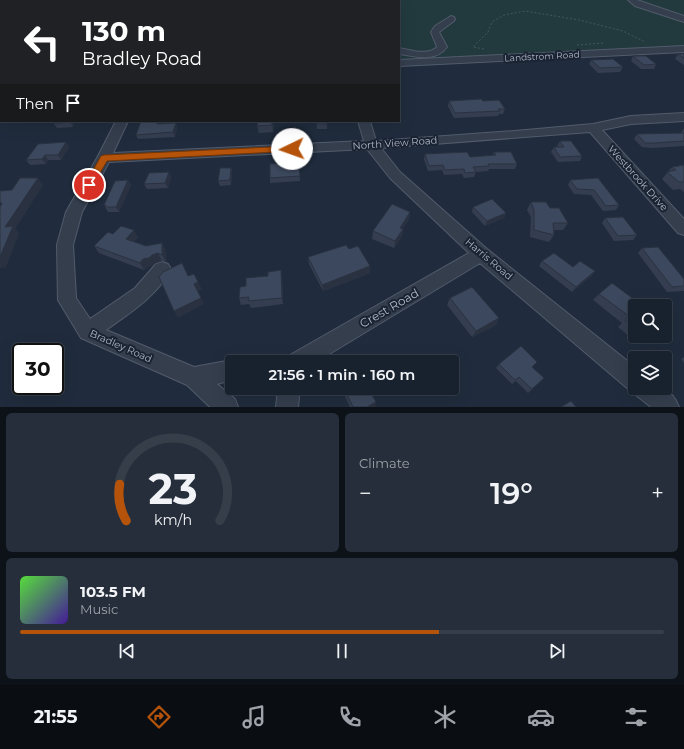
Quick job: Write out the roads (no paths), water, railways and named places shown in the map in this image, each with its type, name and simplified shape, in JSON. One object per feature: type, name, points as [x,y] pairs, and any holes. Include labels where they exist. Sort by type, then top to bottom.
[{"type":"street","points":[[632,0],[638,4],[684,19]]},
{"type":"street","points":[[400,50],[425,54],[437,52],[442,47],[435,32],[438,28],[452,19]]},
{"type":"street","name":"Landstrom Road","points":[[400,63],[684,49]]},
{"type":"street","name":"North View Road","points":[[104,158],[371,145],[508,136],[593,128],[631,120],[684,117]]},
{"type":"street","name":"Bradley Road","points":[[122,122],[104,158],[74,212],[66,245],[67,300],[88,332],[194,378],[226,407]]},
{"type":"street","name":"Harris Road","points":[[364,122],[371,145],[395,175],[482,254],[628,374]]},
{"type":"street","name":"Westbrook Drive","points":[[593,128],[684,229]]},
{"type":"street","name":"Crest Road","points":[[309,355],[482,254]]},
{"type":"street","points":[[88,332],[141,294],[162,269]]},
{"type":"street","points":[[194,378],[225,371]]},
{"type":"street","points":[[286,407],[288,395]]},
{"type":"street","points":[[653,395],[668,407]]}]
